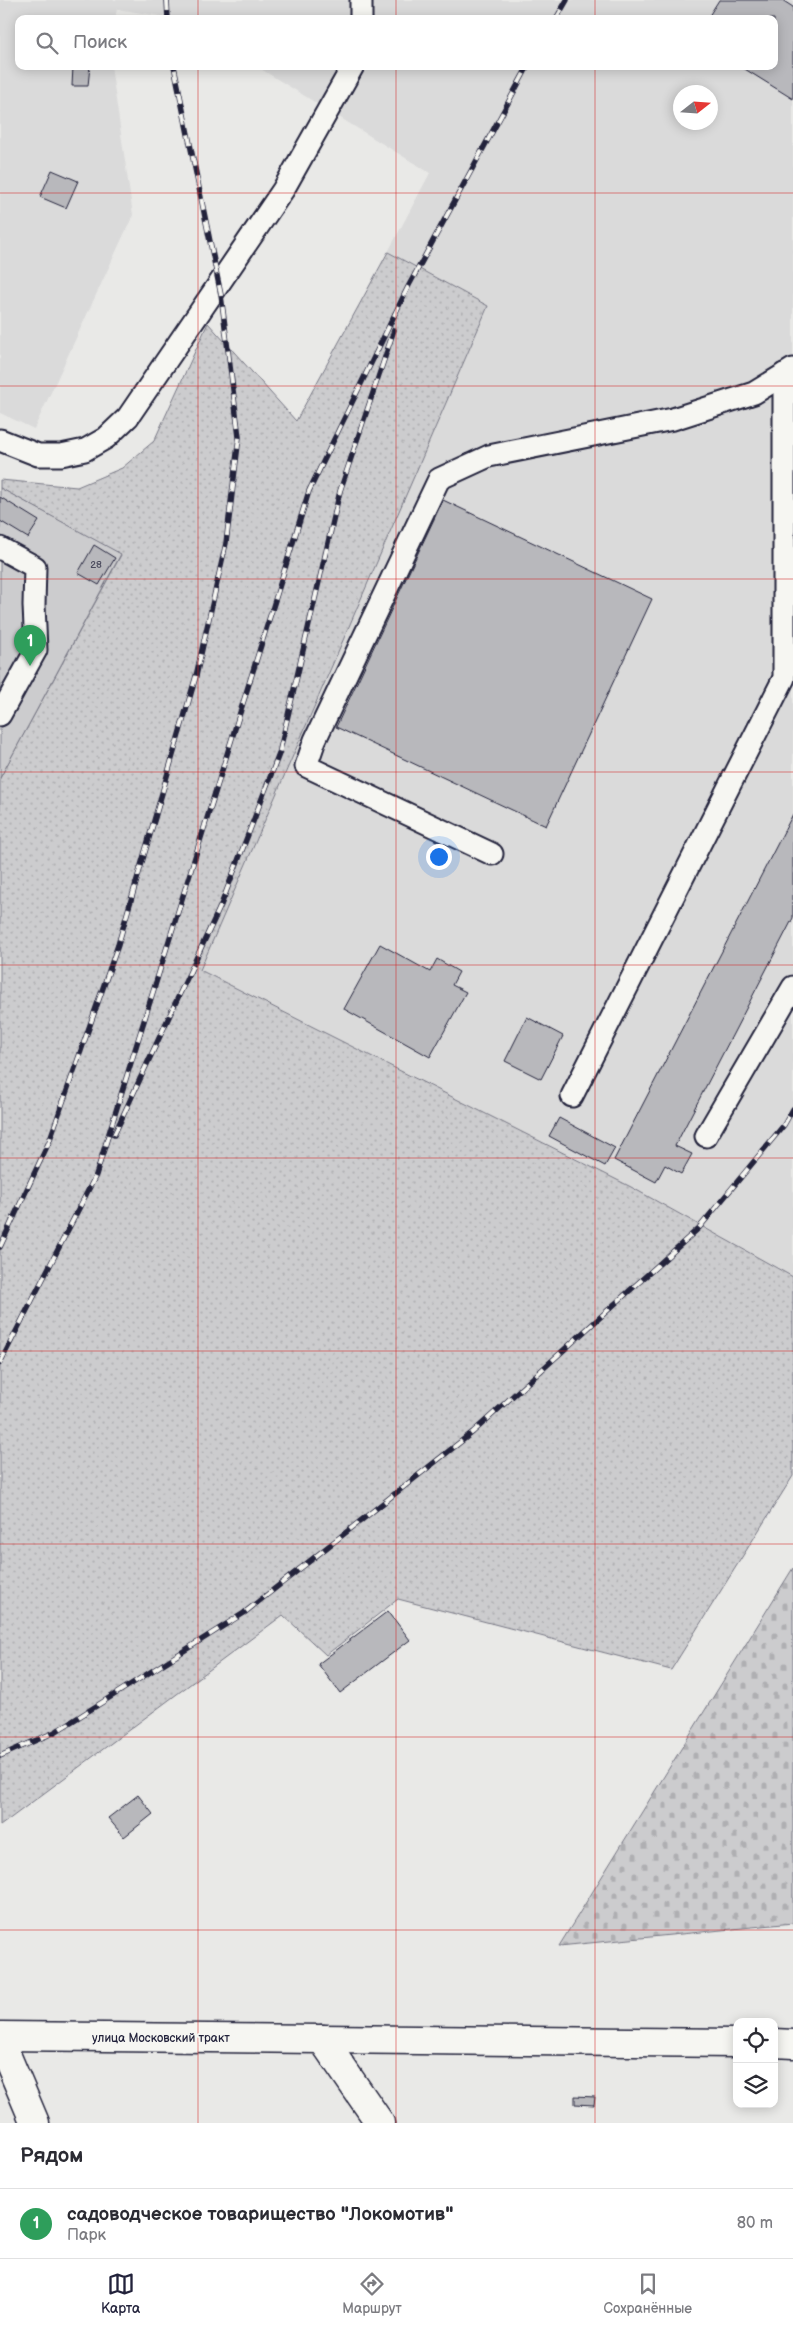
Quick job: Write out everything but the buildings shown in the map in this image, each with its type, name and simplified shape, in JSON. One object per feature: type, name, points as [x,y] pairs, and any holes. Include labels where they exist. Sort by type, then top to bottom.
[{"type":"street","name":"улица Московский тракт","points":[[0,2036],[733,2043]]},
{"type":"street","points":[[322,2039],[380,2123]]},
{"type":"street","points":[[0,2040],[35,2123]]},
{"type":"street","points":[[778,2043],[793,2044]]},
{"type":"lane","points":[[361,0],[361,15]]},
{"type":"lane","points":[[0,440],[38,455],[61,455],[86,450],[106,438],[128,417],[283,190],[351,70]]},
{"type":"lane","points":[[572,1096],[784,678],[788,639],[789,371]]},
{"type":"lane","points":[[492,854],[306,766],[315,740],[439,479],[489,456],[673,420],[754,393],[789,371]]},
{"type":"lane","points":[[0,548],[35,567],[36,650],[0,715]]},
{"type":"lane","points":[[706,1136],[793,986]]},
{"type":"shaded area","points":[[0,0],[793,0],[793,1277],[631,1187],[200,970],[488,306],[388,252],[430,173],[263,70],[778,70],[778,15],[154,15],[117,9],[116,15],[15,15],[15,70],[112,70],[133,215],[34,429],[0,413]]},
{"type":"green space","points":[[388,252],[488,306],[200,970],[631,1187],[793,1277],[793,1476],[671,1670],[398,1599],[326,1655],[283,1615],[0,1826],[0,778],[121,555],[0,488],[0,480],[77,487],[122,468],[154,441],[208,323],[296,421]]},
{"type":"green space","points":[[0,488],[121,554],[0,778]]},
{"type":"green space","points":[[793,1568],[793,1923],[559,1946]]},
{"type":"railway","points":[[167,0],[168,15]]},
{"type":"railway","points":[[558,15],[567,0]]},
{"type":"railway","points":[[0,1247],[49,1142],[118,945],[196,676],[226,543],[239,437],[221,295],[175,70]]},
{"type":"railway","points":[[0,1363],[96,1175],[309,491],[408,287],[526,70]]},
{"type":"railway","points":[[114,1135],[221,905],[279,754],[340,491],[394,330]]},
{"type":"railway","points":[[0,1756],[55,1732],[244,1613],[473,1432],[699,1228],[784,1125],[793,1109]]},
{"type":"place","name":"садоводческое товарищество \"Локомотив\"","points":[[30,666]]}]
